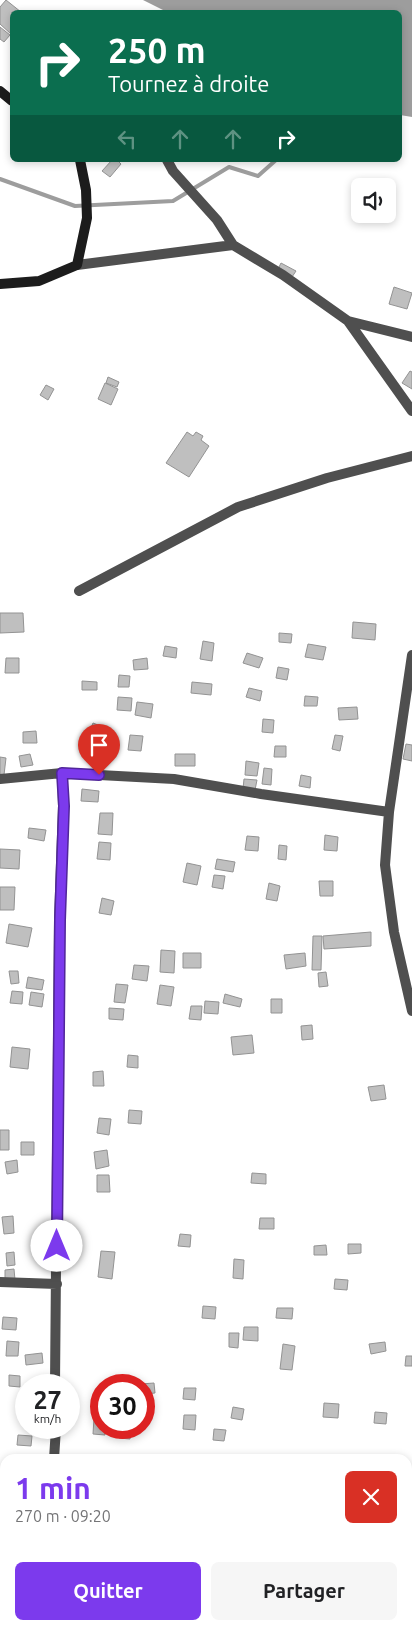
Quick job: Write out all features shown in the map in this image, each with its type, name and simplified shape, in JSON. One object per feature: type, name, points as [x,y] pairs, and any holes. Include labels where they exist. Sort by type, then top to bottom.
[{"type":"main road","points":[[0,284],[38,281],[77,265],[87,218],[86,190],[80,162]]},
{"type":"street","points":[[169,162],[174,171],[217,220],[233,245],[283,276],[348,321],[412,411]]},
{"type":"street","points":[[77,265],[233,245]]},
{"type":"street","points":[[348,321],[412,337]]},
{"type":"street","points":[[79,591],[238,507],[327,478],[412,456]]},
{"type":"street","points":[[412,656],[389,812],[385,865],[394,932],[412,1011]]},
{"type":"street","points":[[0,779],[62,773],[174,779],[261,794],[389,812]]},
{"type":"street","points":[[54,1374],[57,1284],[60,920],[64,806],[62,773]]},
{"type":"street","points":[[0,1282],[57,1284]]},
{"type":"street","points":[[54,1454],[55,1439]]},
{"type":"shaded area","points":[[143,0],[412,0],[412,117],[402,115],[402,10],[163,10]]},
{"type":"building","points":[[6,0],[18,10],[10,10],[10,33],[0,24],[0,7]]},
{"type":"building","points":[[0,27],[10,35],[4,42],[0,39]]},
{"type":"building","points":[[110,162],[119,162],[121,164],[110,177],[102,171]]},
{"type":"building","points":[[281,263],[296,271],[292,277],[278,269]]},
{"type":"building","points":[[394,287],[412,293],[407,309],[389,304]]},
{"type":"building","points":[[410,371],[412,372],[412,389],[402,383]]},
{"type":"building","points":[[108,377],[119,382],[117,387],[106,383]]},
{"type":"building","points":[[105,383],[118,389],[111,405],[98,399]]},
{"type":"building","points":[[46,385],[54,389],[48,400],[40,395]]},
{"type":"building","points":[[187,432],[193,436],[196,432],[203,436],[201,440],[209,446],[189,477],[166,463]]},
{"type":"building","points":[[0,613],[23,613],[24,632],[0,633]]},
{"type":"building","points":[[353,622],[376,624],[375,640],[352,638]]},
{"type":"building","points":[[279,633],[292,634],[291,643],[279,642]]},
{"type":"building","points":[[203,641],[214,643],[212,661],[200,659]]},
{"type":"building","points":[[308,644],[326,647],[323,660],[305,657]]},
{"type":"building","points":[[165,646],[177,648],[176,658],[163,656]]},
{"type":"building","points":[[247,653],[263,658],[259,668],[243,663]]},
{"type":"building","points":[[6,658],[19,658],[19,673],[5,673]]},
{"type":"building","points":[[147,658],[148,669],[134,670],[133,660]]},
{"type":"building","points":[[278,667],[289,669],[287,680],[276,678]]},
{"type":"building","points":[[119,675],[130,676],[129,687],[118,687]]},
{"type":"building","points":[[82,681],[97,682],[97,690],[82,690]]},
{"type":"building","points":[[192,682],[212,684],[211,695],[191,693]]},
{"type":"building","points":[[249,688],[262,691],[260,701],[246,697]]},
{"type":"building","points":[[305,696],[318,697],[317,706],[304,706]]},
{"type":"building","points":[[118,697],[132,698],[131,711],[117,710]]},
{"type":"building","points":[[137,702],[153,704],[151,718],[135,715]]},
{"type":"building","points":[[357,707],[358,719],[339,720],[338,708]]},
{"type":"building","points":[[263,719],[274,720],[273,733],[262,732]]},
{"type":"building","points":[[93,723],[103,727],[97,742],[87,738]]},
{"type":"building","points":[[36,731],[37,743],[23,743],[23,732]]},
{"type":"building","points":[[130,735],[143,736],[141,751],[128,750]]},
{"type":"building","points":[[335,735],[343,736],[340,751],[332,749]]},
{"type":"building","points":[[406,744],[412,745],[412,761],[403,759]]},
{"type":"building","points":[[275,746],[286,746],[286,757],[274,757]]},
{"type":"building","points":[[30,754],[33,765],[21,767],[19,756]]},
{"type":"building","points":[[175,754],[195,754],[195,766],[175,766]]},
{"type":"building","points":[[0,757],[6,758],[4,775],[0,774]]},
{"type":"building","points":[[246,761],[259,763],[257,776],[245,775]]},
{"type":"building","points":[[264,768],[272,769],[271,785],[262,784]]},
{"type":"building","points":[[301,775],[311,777],[310,788],[299,786]]},
{"type":"building","points":[[244,779],[257,780],[255,790],[243,789]]},
{"type":"building","points":[[82,789],[99,791],[98,802],[81,801]]},
{"type":"building","points":[[100,813],[113,813],[112,835],[98,834]]},
{"type":"building","points":[[29,828],[46,830],[44,841],[28,838]]},
{"type":"building","points":[[325,835],[338,837],[337,851],[324,850]]},
{"type":"building","points":[[247,836],[259,837],[258,851],[245,850]]},
{"type":"building","points":[[99,842],[111,843],[110,860],[97,859]]},
{"type":"building","points":[[279,845],[287,846],[286,860],[278,859]]},
{"type":"building","points":[[0,849],[20,850],[19,869],[0,868]]},
{"type":"building","points":[[217,859],[235,862],[233,872],[215,869]]},
{"type":"building","points":[[187,863],[201,866],[197,885],[183,882]]},
{"type":"building","points":[[214,875],[225,876],[223,889],[212,887]]},
{"type":"building","points":[[319,881],[333,881],[333,896],[320,896]]},
{"type":"building","points":[[269,883],[280,886],[277,901],[266,899]]},
{"type":"building","points":[[0,887],[15,887],[14,910],[0,910]]},
{"type":"building","points":[[102,898],[114,901],[111,915],[99,913]]},
{"type":"building","points":[[9,924],[32,928],[28,947],[6,943]]},
{"type":"building","points":[[371,932],[371,946],[324,949],[323,936]]},
{"type":"building","points":[[313,936],[322,936],[321,970],[312,970]]},
{"type":"building","points":[[161,950],[175,951],[174,973],[160,972]]},
{"type":"building","points":[[183,953],[201,953],[201,968],[183,968]]},
{"type":"building","points":[[305,953],[306,966],[286,969],[284,955]]},
{"type":"building","points":[[134,965],[149,966],[147,981],[132,979]]},
{"type":"building","points":[[9,971],[18,971],[19,983],[11,984]]},
{"type":"building","points":[[326,972],[328,986],[319,987],[318,973]]},
{"type":"building","points":[[28,977],[44,980],[42,990],[26,988]]},
{"type":"building","points":[[116,984],[128,985],[125,1003],[114,1002]]},
{"type":"building","points":[[160,985],[174,987],[171,1006],[157,1004]]},
{"type":"building","points":[[12,991],[23,992],[22,1004],[10,1003]]},
{"type":"building","points":[[31,992],[44,994],[42,1007],[29,1005]]},
{"type":"building","points":[[225,994],[242,999],[240,1007],[223,1003]]},
{"type":"building","points":[[271,999],[282,999],[282,1013],[271,1013]]},
{"type":"building","points":[[205,1001],[219,1002],[218,1014],[204,1013]]},
{"type":"building","points":[[191,1006],[202,1006],[201,1020],[189,1019]]},
{"type":"building","points":[[109,1008],[124,1009],[123,1020],[109,1019]]},
{"type":"building","points":[[312,1025],[313,1039],[302,1040],[301,1026]]},
{"type":"building","points":[[252,1035],[254,1053],[233,1055],[231,1037]]},
{"type":"building","points":[[12,1047],[30,1049],[28,1069],[10,1067]]},
{"type":"building","points":[[128,1055],[138,1056],[138,1068],[127,1067]]},
{"type":"building","points":[[103,1071],[104,1086],[93,1086],[93,1072]]},
{"type":"building","points":[[384,1085],[386,1099],[371,1101],[368,1087]]},
{"type":"building","points":[[129,1110],[142,1111],[141,1124],[128,1123]]},
{"type":"building","points":[[99,1118],[111,1119],[109,1135],[97,1133]]},
{"type":"building","points":[[0,1130],[9,1130],[9,1150],[0,1150]]},
{"type":"building","points":[[21,1142],[34,1142],[34,1155],[21,1155]]},
{"type":"building","points":[[107,1150],[109,1166],[96,1169],[94,1152]]},
{"type":"building","points":[[17,1160],[18,1172],[7,1174],[5,1162]]},
{"type":"building","points":[[252,1173],[266,1174],[266,1184],[251,1183]]},
{"type":"building","points":[[97,1175],[109,1175],[110,1192],[97,1192]]},
{"type":"building","points":[[13,1216],[14,1233],[4,1234],[2,1217]]},
{"type":"building","points":[[260,1218],[274,1218],[274,1229],[259,1229]]},
{"type":"building","points":[[180,1234],[191,1235],[190,1247],[178,1246]]},
{"type":"building","points":[[348,1244],[361,1244],[361,1253],[348,1254]]},
{"type":"building","points":[[326,1245],[327,1255],[314,1255],[314,1246]]},
{"type":"building","points":[[101,1251],[115,1252],[112,1279],[98,1277]]},
{"type":"building","points":[[14,1252],[15,1265],[7,1266],[6,1253]]},
{"type":"building","points":[[234,1259],[244,1260],[243,1279],[233,1278]]},
{"type":"building","points":[[14,1269],[15,1280],[5,1281],[5,1270]]},
{"type":"building","points":[[335,1279],[348,1280],[347,1290],[334,1289]]},
{"type":"building","points":[[203,1306],[216,1307],[215,1319],[202,1318]]},
{"type":"building","points":[[277,1308],[293,1308],[292,1319],[276,1318]]},
{"type":"building","points":[[3,1317],[17,1318],[16,1330],[2,1329]]},
{"type":"building","points":[[244,1327],[258,1327],[258,1341],[243,1340]]},
{"type":"building","points":[[229,1333],[239,1333],[238,1348],[229,1347]]},
{"type":"building","points":[[7,1341],[19,1342],[18,1356],[6,1356]]},
{"type":"building","points":[[385,1342],[386,1351],[371,1354],[369,1344]]},
{"type":"building","points":[[283,1344],[295,1346],[292,1370],[280,1369]]},
{"type":"building","points":[[42,1353],[43,1363],[26,1365],[25,1355]]},
{"type":"building","points":[[406,1356],[412,1356],[412,1366],[405,1366]]},
{"type":"building","points":[[9,1375],[15,1376],[15,1387],[9,1386]]},
{"type":"building","points":[[184,1388],[196,1388],[195,1400],[183,1399]]},
{"type":"building","points":[[324,1403],[339,1404],[338,1418],[323,1417]]},
{"type":"building","points":[[233,1407],[244,1409],[242,1420],[231,1418]]},
{"type":"building","points":[[375,1412],[387,1413],[386,1424],[374,1423]]},
{"type":"building","points":[[184,1415],[196,1415],[195,1430],[183,1429]]},
{"type":"building","points":[[214,1429],[226,1430],[224,1441],[213,1440]]},
{"type":"building","points":[[18,1439],[32,1439],[31,1446],[17,1445]]},
{"type":"waterway","points":[[0,179],[75,206],[173,201],[229,167],[258,176],[274,162]]},
{"type":"route","points":[[57,1246],[60,920],[64,806],[62,773],[99,775]]}]
